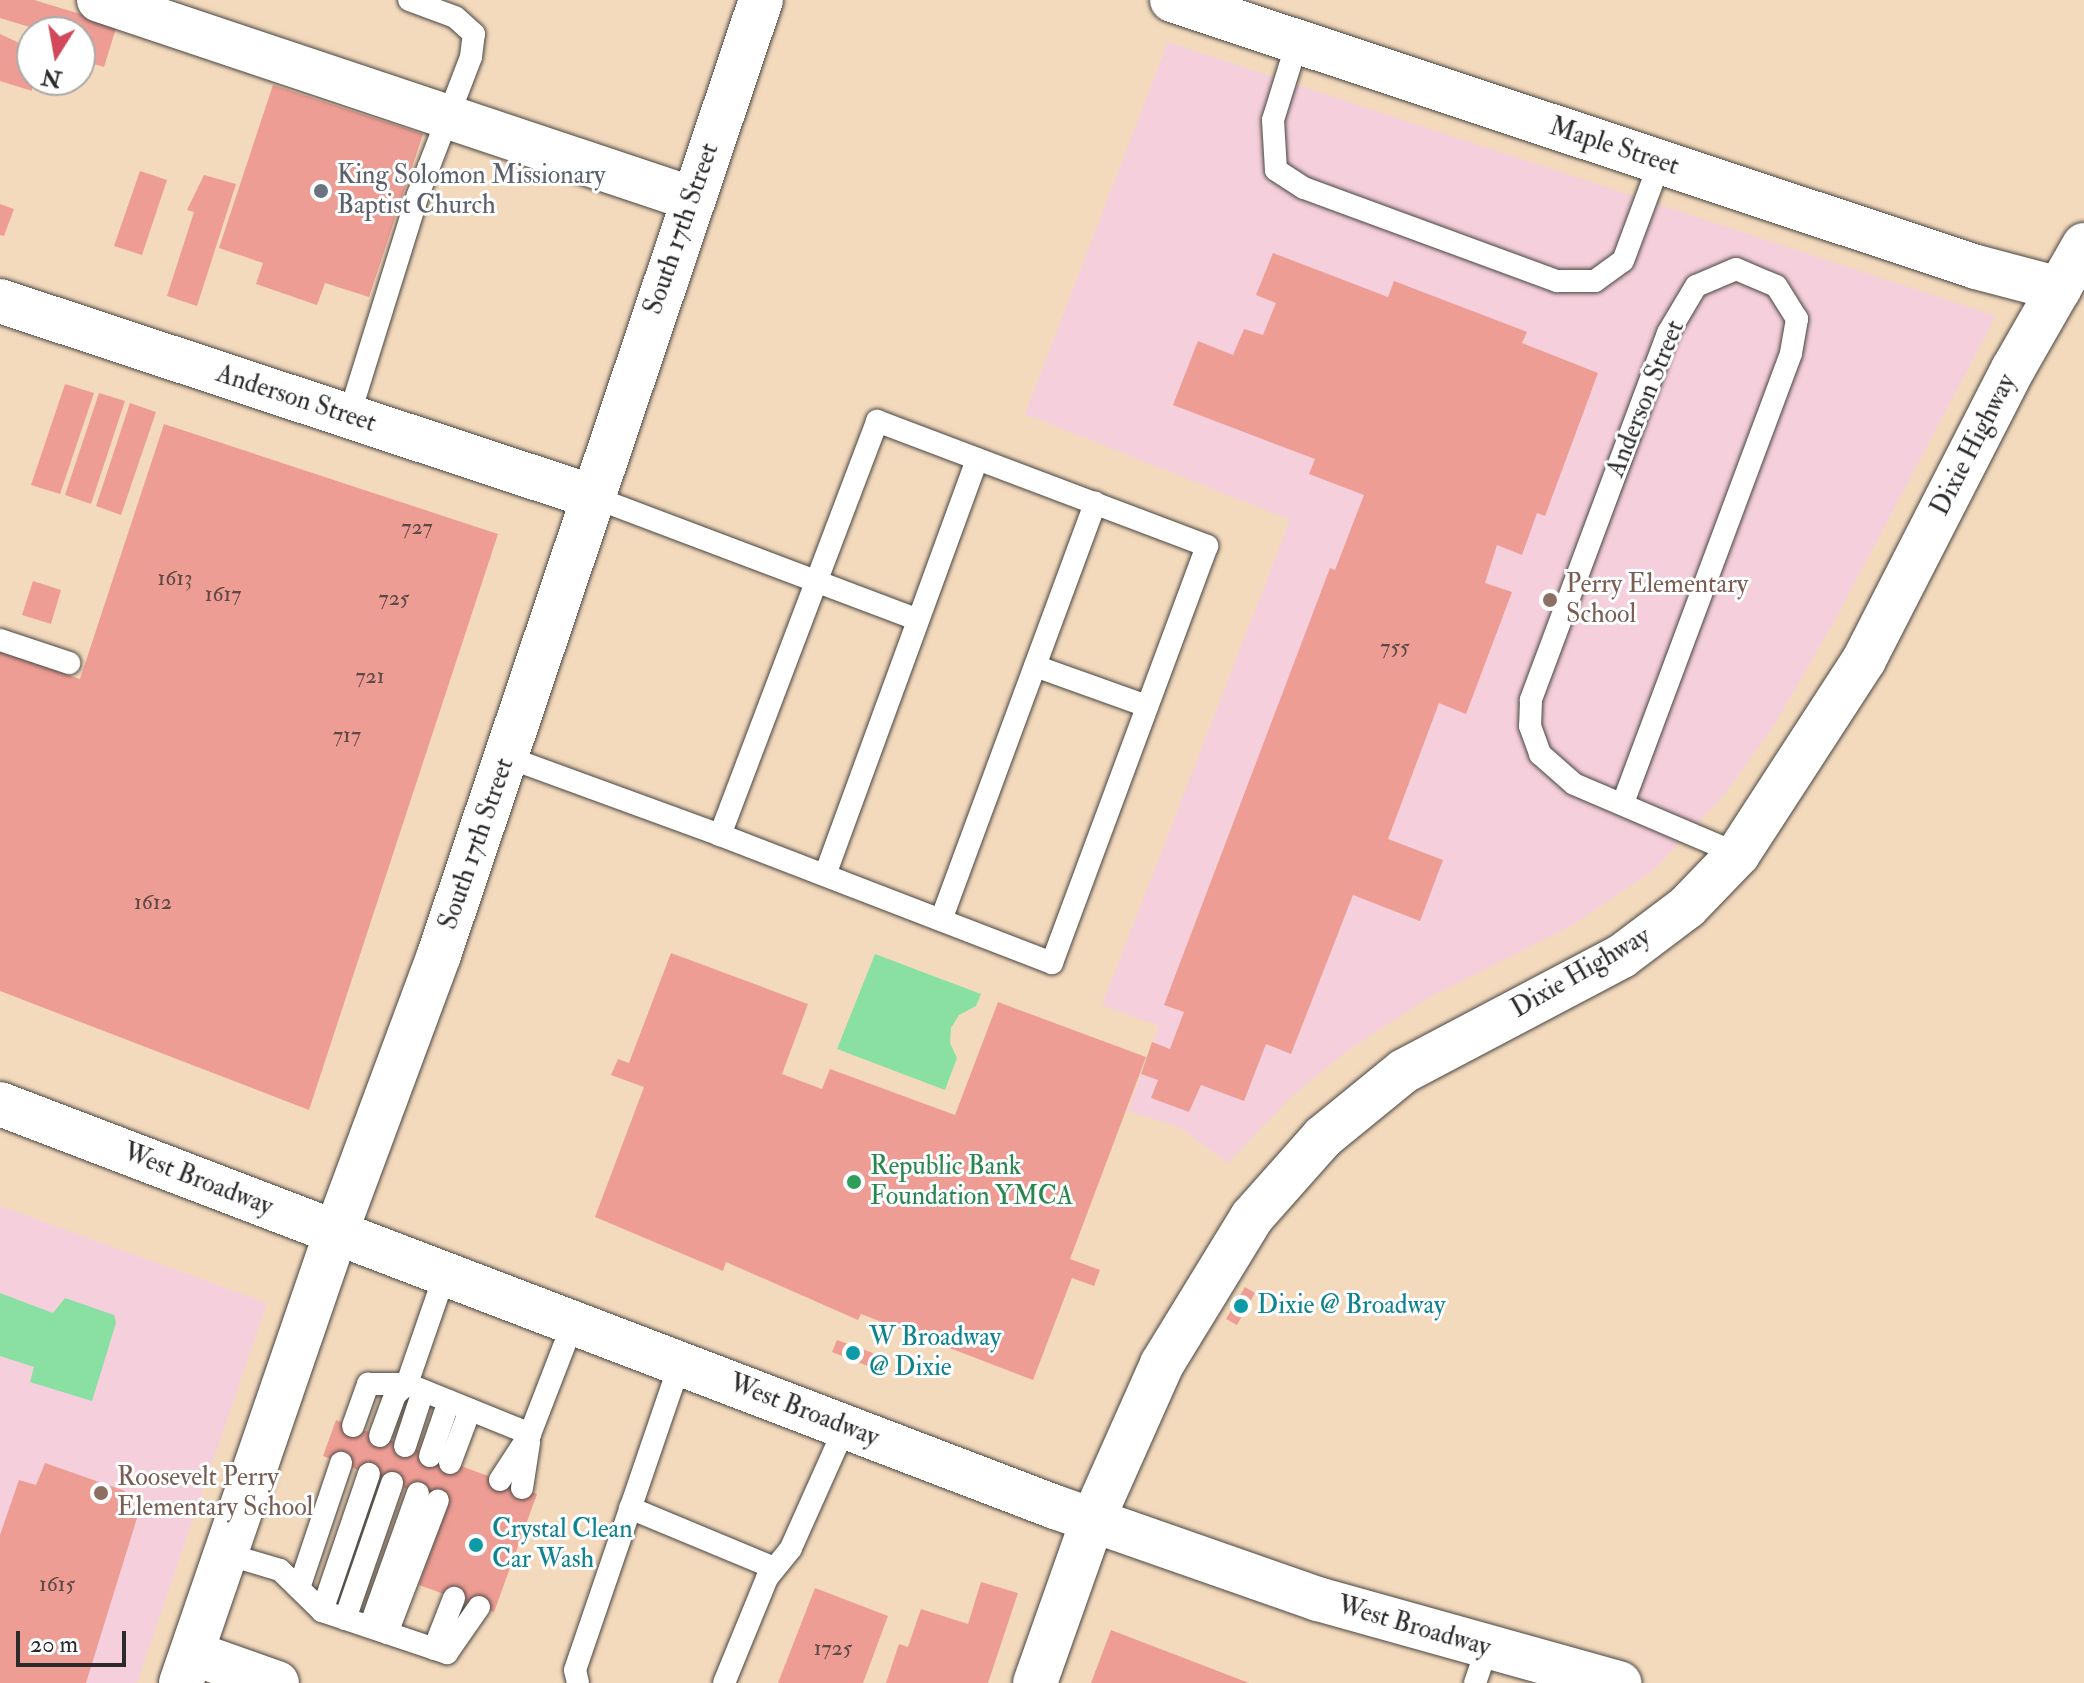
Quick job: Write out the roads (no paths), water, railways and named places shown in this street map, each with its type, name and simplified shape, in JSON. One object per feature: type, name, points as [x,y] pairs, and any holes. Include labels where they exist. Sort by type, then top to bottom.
[{"type":"street","points":[[99,0],[450,115],[693,199]]},
{"type":"street","name":"South 17th Street","points":[[187,1668],[336,1232],[507,757],[761,0]]},
{"type":"street","name":"Maple Street","points":[[1172,0],[1976,267],[2071,293]]},
{"type":"street","name":"Dixie Highway","points":[[1035,1683],[1093,1519],[1162,1364],[1199,1297],[1252,1217],[1323,1137],[1404,1071],[1622,956],[1687,907],[1738,854],[1864,660],[2071,293],[2084,245]]},
{"type":"street","name":"Anderson Street","points":[[0,301],[593,497]]},
{"type":"street","name":"West Broadway","points":[[1,1106],[845,1427],[1318,1599],[1481,1665],[1619,1683]]},
{"type":"street","points":[[187,1668],[277,1683]]},
{"type":"lane","points":[[349,416],[418,195],[450,115],[474,34],[455,17],[409,0]]},
{"type":"lane","points":[[1297,43],[1273,120],[1276,170],[1304,188],[1557,281],[1595,281],[1623,261],[1660,162]]},
{"type":"lane","name":"Anderson Street","points":[[1623,803],[1791,353],[1797,319],[1776,286],[1736,269],[1696,286],[1668,333],[1531,700],[1530,726],[1540,754],[1574,784],[1738,854]]},
{"type":"lane","points":[[507,757],[1052,963],[1207,546],[877,421],[720,835]]},
{"type":"lane","points":[[825,875],[977,459]]},
{"type":"lane","points":[[593,497],[918,620]]},
{"type":"lane","points":[[941,920],[1095,503]]},
{"type":"lane","points":[[0,640],[69,663]]},
{"type":"lane","points":[[1035,666],[1147,706]]},
{"type":"lane","points":[[405,1446],[415,1388],[445,1274]]},
{"type":"lane","points":[[500,1480],[530,1434],[573,1323]]},
{"type":"lane","points":[[578,1683],[575,1670],[680,1364]]},
{"type":"lane","points":[[353,1426],[368,1384],[415,1388],[530,1434]]},
{"type":"lane","points":[[380,1436],[395,1395],[415,1388]]},
{"type":"lane","points":[[440,1459],[460,1406]]},
{"type":"lane","points":[[724,1683],[774,1568],[791,1548],[845,1427]]},
{"type":"lane","points":[[522,1488],[530,1434]]},
{"type":"lane","points":[[299,1588],[341,1463]]},
{"type":"lane","points":[[322,1611],[369,1474]]},
{"type":"lane","points":[[345,1619],[392,1483]]},
{"type":"lane","points":[[378,1630],[428,1497]]},
{"type":"lane","points":[[630,1508],[774,1568]]},
{"type":"lane","points":[[226,1554],[280,1570],[322,1611],[440,1651]]},
{"type":"lane","points":[[440,1651],[454,1598]]},
{"type":"lane","points":[[440,1651],[479,1607]]},
{"type":"place","name":"King Solomon Missionary Baptist Church","points":[[321,191]]},
{"type":"place","name":"Perry Elementary School","points":[[1550,600]]},
{"type":"place","name":"Republic Bank Foundation YMCA","points":[[854,1182]]},
{"type":"place","name":"Dixie @ Broadway","points":[[1241,1306]]},
{"type":"place","name":"W Broadway @ Dixie","points":[[853,1353]]},
{"type":"place","name":"Roosevelt Perry Elementary School","points":[[101,1493]]},
{"type":"place","name":"Crystal Clean Car Wash","points":[[476,1545]]}]
